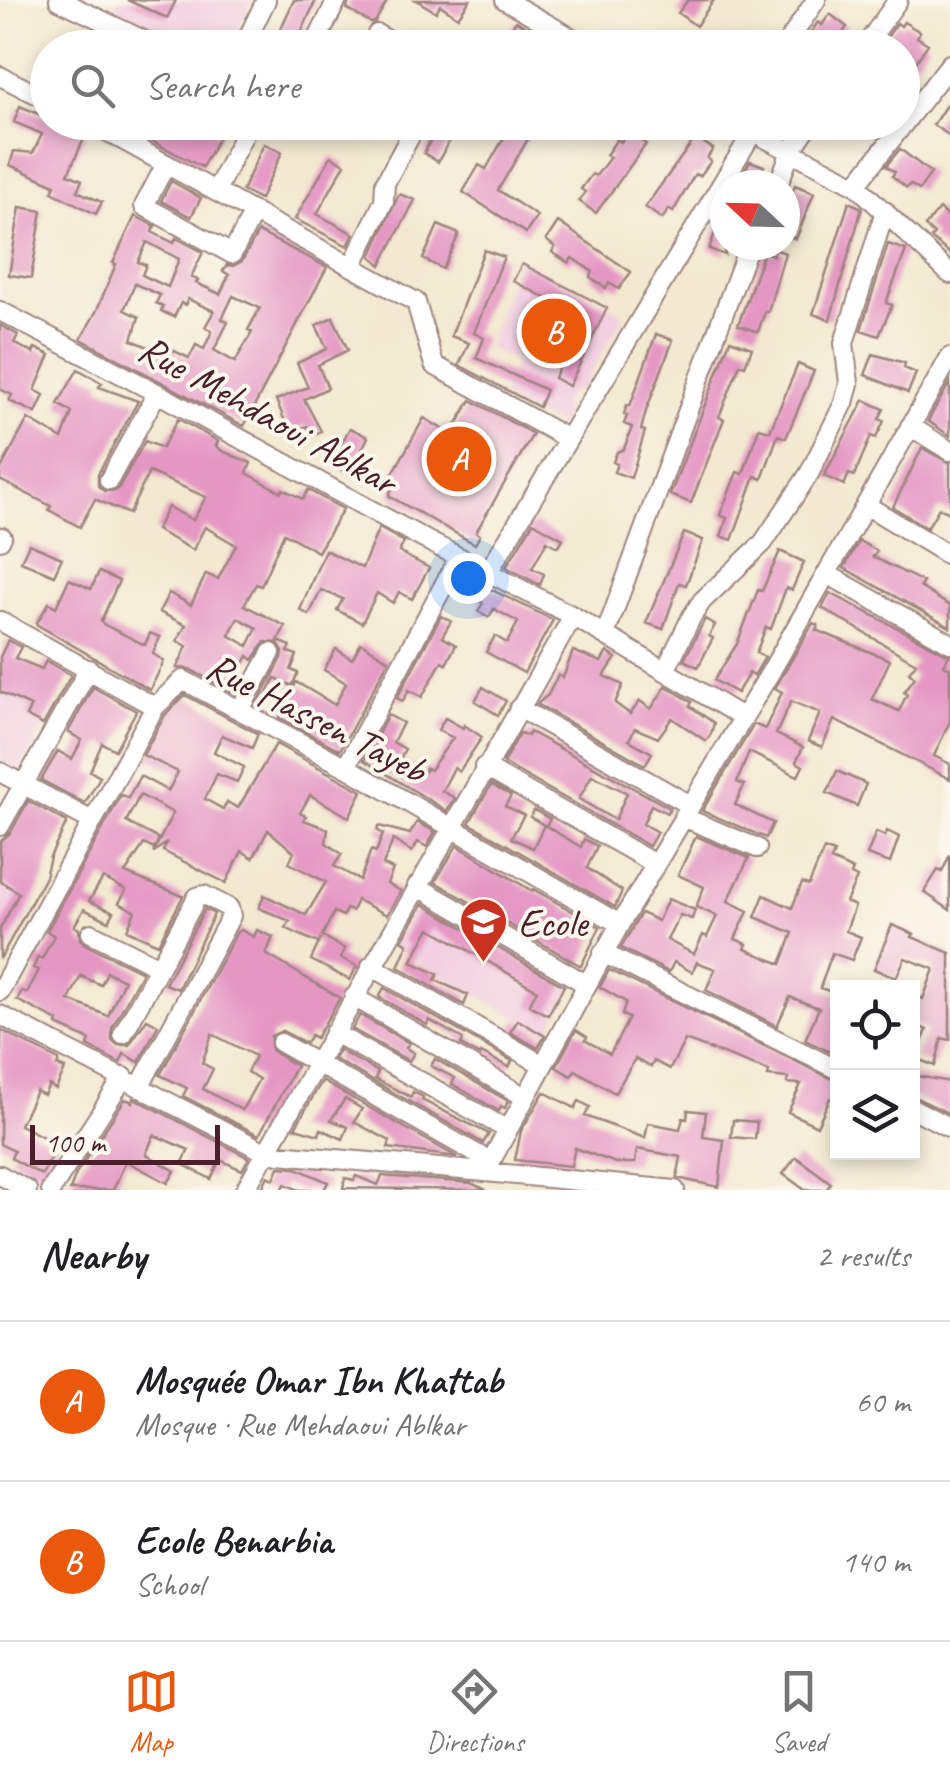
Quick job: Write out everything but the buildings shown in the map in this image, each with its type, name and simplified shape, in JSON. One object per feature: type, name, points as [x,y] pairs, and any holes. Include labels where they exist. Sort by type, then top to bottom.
[{"type":"street","points":[[60,0],[122,30]]},
{"type":"street","points":[[252,30],[266,0]]},
{"type":"street","points":[[322,30],[337,0]]},
{"type":"street","points":[[505,0],[543,30]]},
{"type":"street","points":[[796,30],[816,0]]},
{"type":"street","points":[[877,30],[898,0]]},
{"type":"street","points":[[920,103],[950,64]]},
{"type":"street","points":[[0,76],[30,91]]},
{"type":"street","points":[[123,140],[416,302],[434,365],[568,438]]},
{"type":"street","points":[[216,191],[241,140]]},
{"type":"street","points":[[352,266],[384,201],[385,184],[408,140]]},
{"type":"street","points":[[488,572],[748,140]]},
{"type":"street","points":[[769,140],[856,186],[950,274]]},
{"type":"street","points":[[784,170],[799,140]]},
{"type":"street","points":[[856,186],[891,140]]},
{"type":"street","points":[[166,164],[144,206],[173,222],[232,254],[254,212]]},
{"type":"street","points":[[665,671],[702,601],[772,530],[809,474],[844,402],[850,383],[844,343],[886,211]]},
{"type":"street","points":[[605,634],[743,260]]},
{"type":"street","name":"Rue Mehdaoui Ablkar","points":[[0,311],[573,616],[742,717]]},
{"type":"street","points":[[488,1167],[620,924],[950,357]]},
{"type":"street","points":[[109,480],[157,393]]},
{"type":"street","points":[[910,426],[950,451]]},
{"type":"street","points":[[866,504],[950,556]]},
{"type":"street","points":[[346,768],[459,557]]},
{"type":"street","points":[[827,574],[950,643]]},
{"type":"street","points":[[245,1190],[573,616]]},
{"type":"street","name":"Rue Hassen Tayeb","points":[[0,620],[155,707],[182,680],[620,924]]},
{"type":"street","points":[[240,710],[271,653]]},
{"type":"street","points":[[0,826],[88,669]]},
{"type":"street","points":[[3,980],[155,707]]},
{"type":"street","points":[[519,708],[687,811],[757,848]]},
{"type":"street","points":[[484,767],[655,864]]},
{"type":"street","points":[[0,772],[92,821]]},
{"type":"street","points":[[417,886],[586,984]]},
{"type":"street","points":[[52,1190],[132,1082],[231,916],[229,908],[204,896],[196,897],[123,1034]]},
{"type":"street","points":[[91,933],[160,966]]},
{"type":"street","points":[[604,953],[830,1066]]},
{"type":"street","points":[[371,966],[543,1065]]},
{"type":"street","points":[[354,997],[525,1097]]},
{"type":"street","points":[[0,1015],[266,1153],[488,1167],[672,1190]]},
{"type":"street","points":[[334,1032],[508,1130]]},
{"type":"street","points":[[281,1043],[488,1167]]},
{"type":"street","points":[[920,1112],[948,1127]]},
{"type":"street","points":[[0,1175],[27,1190]]},
{"type":"shaded area","points":[[118,0],[253,0],[238,30],[161,30],[115,8]]},
{"type":"shaded area","points":[[518,258],[625,314],[581,389],[569,392],[561,405],[567,413],[560,427],[502,398],[516,361],[487,348]]},
{"type":"shaded area","points":[[0,677],[55,708],[19,772],[0,762]]},
{"type":"shaded area","points":[[0,871],[40,893],[4,961],[0,958]]},
{"type":"shaded area","name":"Ecole","points":[[422,894],[574,983],[547,1034],[392,947]]},
{"type":"place","name":"Ecole Benarbia","points":[[554,331]]},
{"type":"place","name":"Mosquée Omar Ibn Khattab","points":[[459,459]]},
{"type":"place","name":"Ecole","points":[[483,964]]}]
